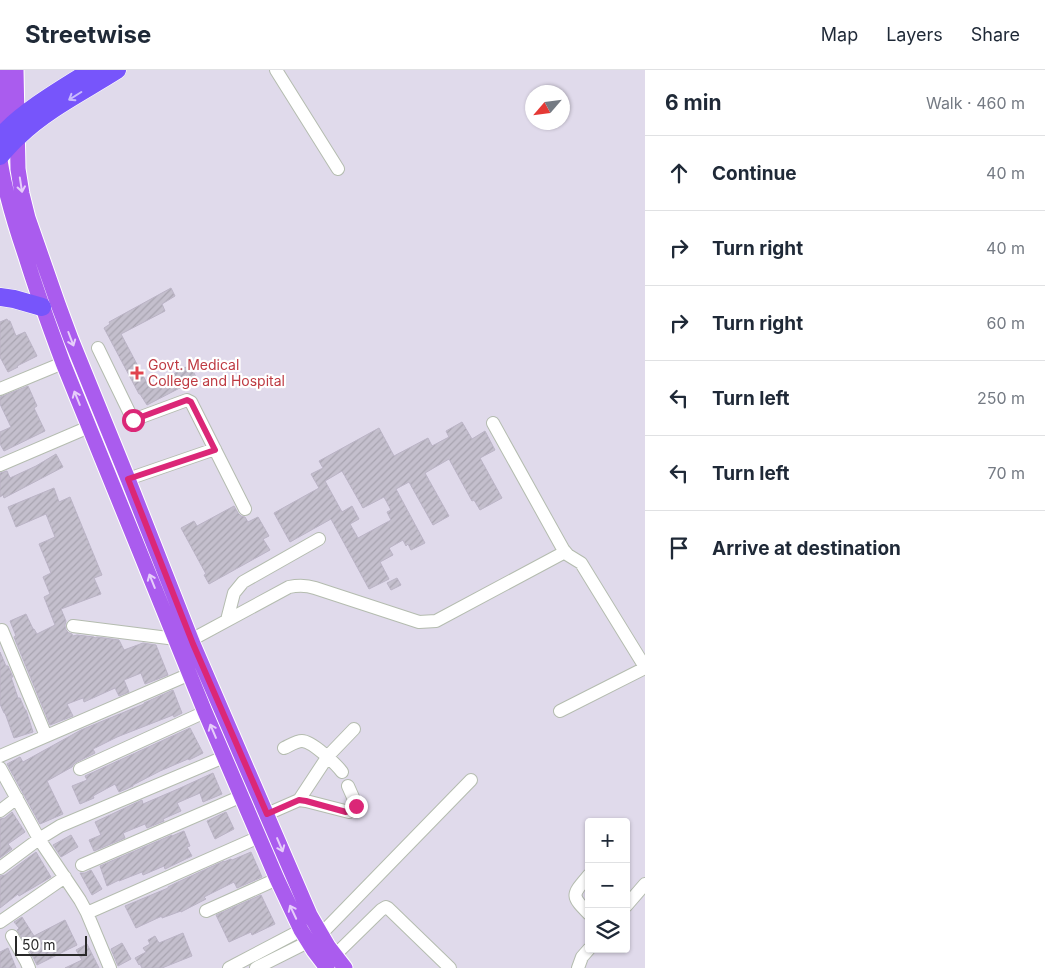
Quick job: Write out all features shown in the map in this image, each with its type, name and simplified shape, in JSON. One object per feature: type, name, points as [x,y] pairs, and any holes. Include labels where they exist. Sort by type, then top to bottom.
[{"type":"highway","points":[[0,157],[10,132],[44,101],[92,70]]},
{"type":"highway","points":[[10,132],[50,111],[116,70]]},
{"type":"highway","points":[[0,297],[42,307]]},
{"type":"main road","points":[[2,70],[10,132],[28,218],[70,340],[128,479],[184,640],[190,674],[277,879],[331,962],[345,968]]},
{"type":"main road","points":[[10,132],[16,70]]},
{"type":"main road","points":[[0,157],[3,182],[11,212],[42,307],[63,363],[89,427],[184,640],[267,814],[311,932]]},
{"type":"street","points":[[276,70],[338,169]]},
{"type":"street","points":[[98,348],[132,419],[135,420],[187,400],[191,402],[245,509]]},
{"type":"street","points":[[0,389],[63,363]]},
{"type":"street","points":[[493,423],[565,552],[581,563],[645,668],[560,711]]},
{"type":"street","points":[[0,465],[89,427]]},
{"type":"street","points":[[128,479],[215,450]]},
{"type":"street","points":[[227,620],[234,593],[244,582],[319,539]]},
{"type":"street","points":[[73,626],[184,640],[227,620],[289,587],[297,585],[305,585],[419,622],[436,621],[565,552]]},
{"type":"street","points":[[2,630],[46,736]]},
{"type":"street","points":[[0,756],[190,674]]},
{"type":"street","points":[[80,769],[205,712]]},
{"type":"street","points":[[299,800],[328,756],[354,729]]},
{"type":"street","points":[[284,748],[304,741],[328,756],[342,772]]},
{"type":"street","points":[[0,868],[60,826],[224,757]]},
{"type":"street","points":[[0,768],[39,839],[87,914],[110,968]]},
{"type":"street","points":[[256,968],[311,932],[472,780]]},
{"type":"street","points":[[267,814],[299,800],[349,812],[356,804],[348,786]]},
{"type":"street","points":[[82,865],[242,796]]},
{"type":"street","points":[[0,811],[17,798]]},
{"type":"street","points":[[87,914],[259,837]]},
{"type":"street","points":[[0,922],[65,878]]},
{"type":"street","points":[[206,910],[277,879]]},
{"type":"street","points":[[585,880],[576,890],[575,898],[585,910]]},
{"type":"street","points":[[630,901],[645,884]]},
{"type":"street","points":[[331,962],[380,910],[386,907],[450,968]]},
{"type":"street","points":[[229,968],[311,932]]},
{"type":"street","points":[[12,936],[29,968]]},
{"type":"street","points":[[578,968],[586,953]]},
{"type":"building","points":[[171,288],[175,296],[162,304],[165,311],[121,334],[149,387],[190,365],[197,379],[147,405],[139,394],[104,328],[110,324],[109,322]]},
{"type":"building","points":[[7,319],[10,321],[16,336],[25,332],[37,356],[8,372],[0,357],[0,322]]},
{"type":"building","points":[[28,386],[37,406],[34,408],[45,431],[4,451],[0,444],[0,432],[11,427],[0,404],[0,397]]},
{"type":"building","points":[[462,422],[472,439],[485,431],[495,450],[480,458],[502,498],[480,510],[474,500],[472,501],[449,459],[425,473],[449,516],[433,525],[409,482],[396,489],[425,543],[411,550],[403,540],[389,548],[393,555],[380,562],[389,579],[369,589],[331,519],[290,542],[274,513],[319,488],[311,474],[323,468],[319,461],[379,428],[394,456],[428,438],[432,446],[449,437],[446,431]],"holes":[[[342,471],[363,508],[384,497],[391,510],[387,512],[391,520],[358,538],[350,524],[359,519],[352,506],[342,512],[325,481]]]},
{"type":"building","points":[[56,454],[63,467],[4,498],[3,495],[0,497],[0,473],[7,471],[10,478]]},
{"type":"building","points":[[54,488],[59,502],[70,497],[102,575],[94,578],[101,594],[61,609],[66,621],[66,630],[73,636],[119,640],[124,650],[143,643],[156,645],[168,675],[145,684],[141,673],[124,680],[129,692],[119,696],[115,688],[84,702],[83,698],[67,704],[73,716],[50,725],[14,637],[16,636],[10,621],[26,614],[37,634],[55,625],[44,597],[50,594],[43,577],[51,573],[39,544],[55,537],[46,514],[16,527],[8,507]]},
{"type":"building","points":[[234,506],[238,513],[245,517],[248,522],[258,517],[269,536],[263,539],[270,550],[209,584],[204,575],[206,574],[181,528],[194,521],[197,526]]},
{"type":"building","points":[[397,578],[401,585],[391,590],[387,583]]},
{"type":"building","points":[[0,652],[13,677],[11,677],[18,698],[20,698],[26,710],[33,732],[14,738],[0,704]]},
{"type":"building","points":[[173,690],[182,713],[117,737],[93,749],[95,753],[47,781],[63,814],[40,824],[7,764],[20,757],[23,762],[81,730]]},
{"type":"building","points":[[190,728],[203,753],[160,771],[119,792],[115,784],[93,796],[94,798],[80,804],[72,786],[87,780],[85,776]]},
{"type":"building","points":[[213,773],[222,794],[203,802],[200,793],[177,803],[181,811],[163,819],[164,821],[147,828],[145,824],[123,833],[125,838],[94,851],[89,840],[101,835],[95,822],[142,800],[143,804]]},
{"type":"building","points":[[12,812],[25,832],[8,844],[12,849],[0,858],[0,819],[5,818]]},
{"type":"building","points":[[226,812],[234,829],[215,839],[207,821]]},
{"type":"building","points":[[184,831],[190,846],[187,847],[192,856],[165,869],[164,866],[143,875],[142,872],[107,886],[100,866]]},
{"type":"building","points":[[71,835],[78,847],[61,857],[53,845]]},
{"type":"building","points":[[36,852],[51,877],[19,896],[18,894],[0,908],[0,876],[5,875]]},
{"type":"building","points":[[251,852],[262,877],[237,888],[234,882],[204,897],[206,899],[181,912],[162,918],[162,916],[136,928],[125,906],[224,861],[232,860]]},
{"type":"building","points":[[91,870],[102,889],[92,895],[80,873]]},
{"type":"building","points":[[261,895],[275,924],[252,935],[251,932],[229,942],[216,915]]},
{"type":"building","points":[[22,917],[34,936],[65,920],[77,945],[37,965],[17,930],[19,928],[14,922]]},
{"type":"building","points":[[183,933],[192,956],[162,968],[142,968],[139,965],[135,958],[146,952],[143,948],[150,944],[148,940],[155,936],[159,943]]},
{"type":"building","points":[[122,943],[131,959],[118,966],[111,949]]},
{"type":"building","points":[[87,944],[99,968],[65,968],[82,960],[76,950]]},
{"type":"building","points":[[8,948],[16,968],[0,968],[0,952]]},
{"type":"place","name":"Govt. Medical College and Hospital","points":[[137,373]]},
{"type":"route","points":[[133,420],[187,400],[191,402],[215,450],[128,479],[193,644],[267,814],[299,800],[346,812],[349,812],[356,806]]}]
